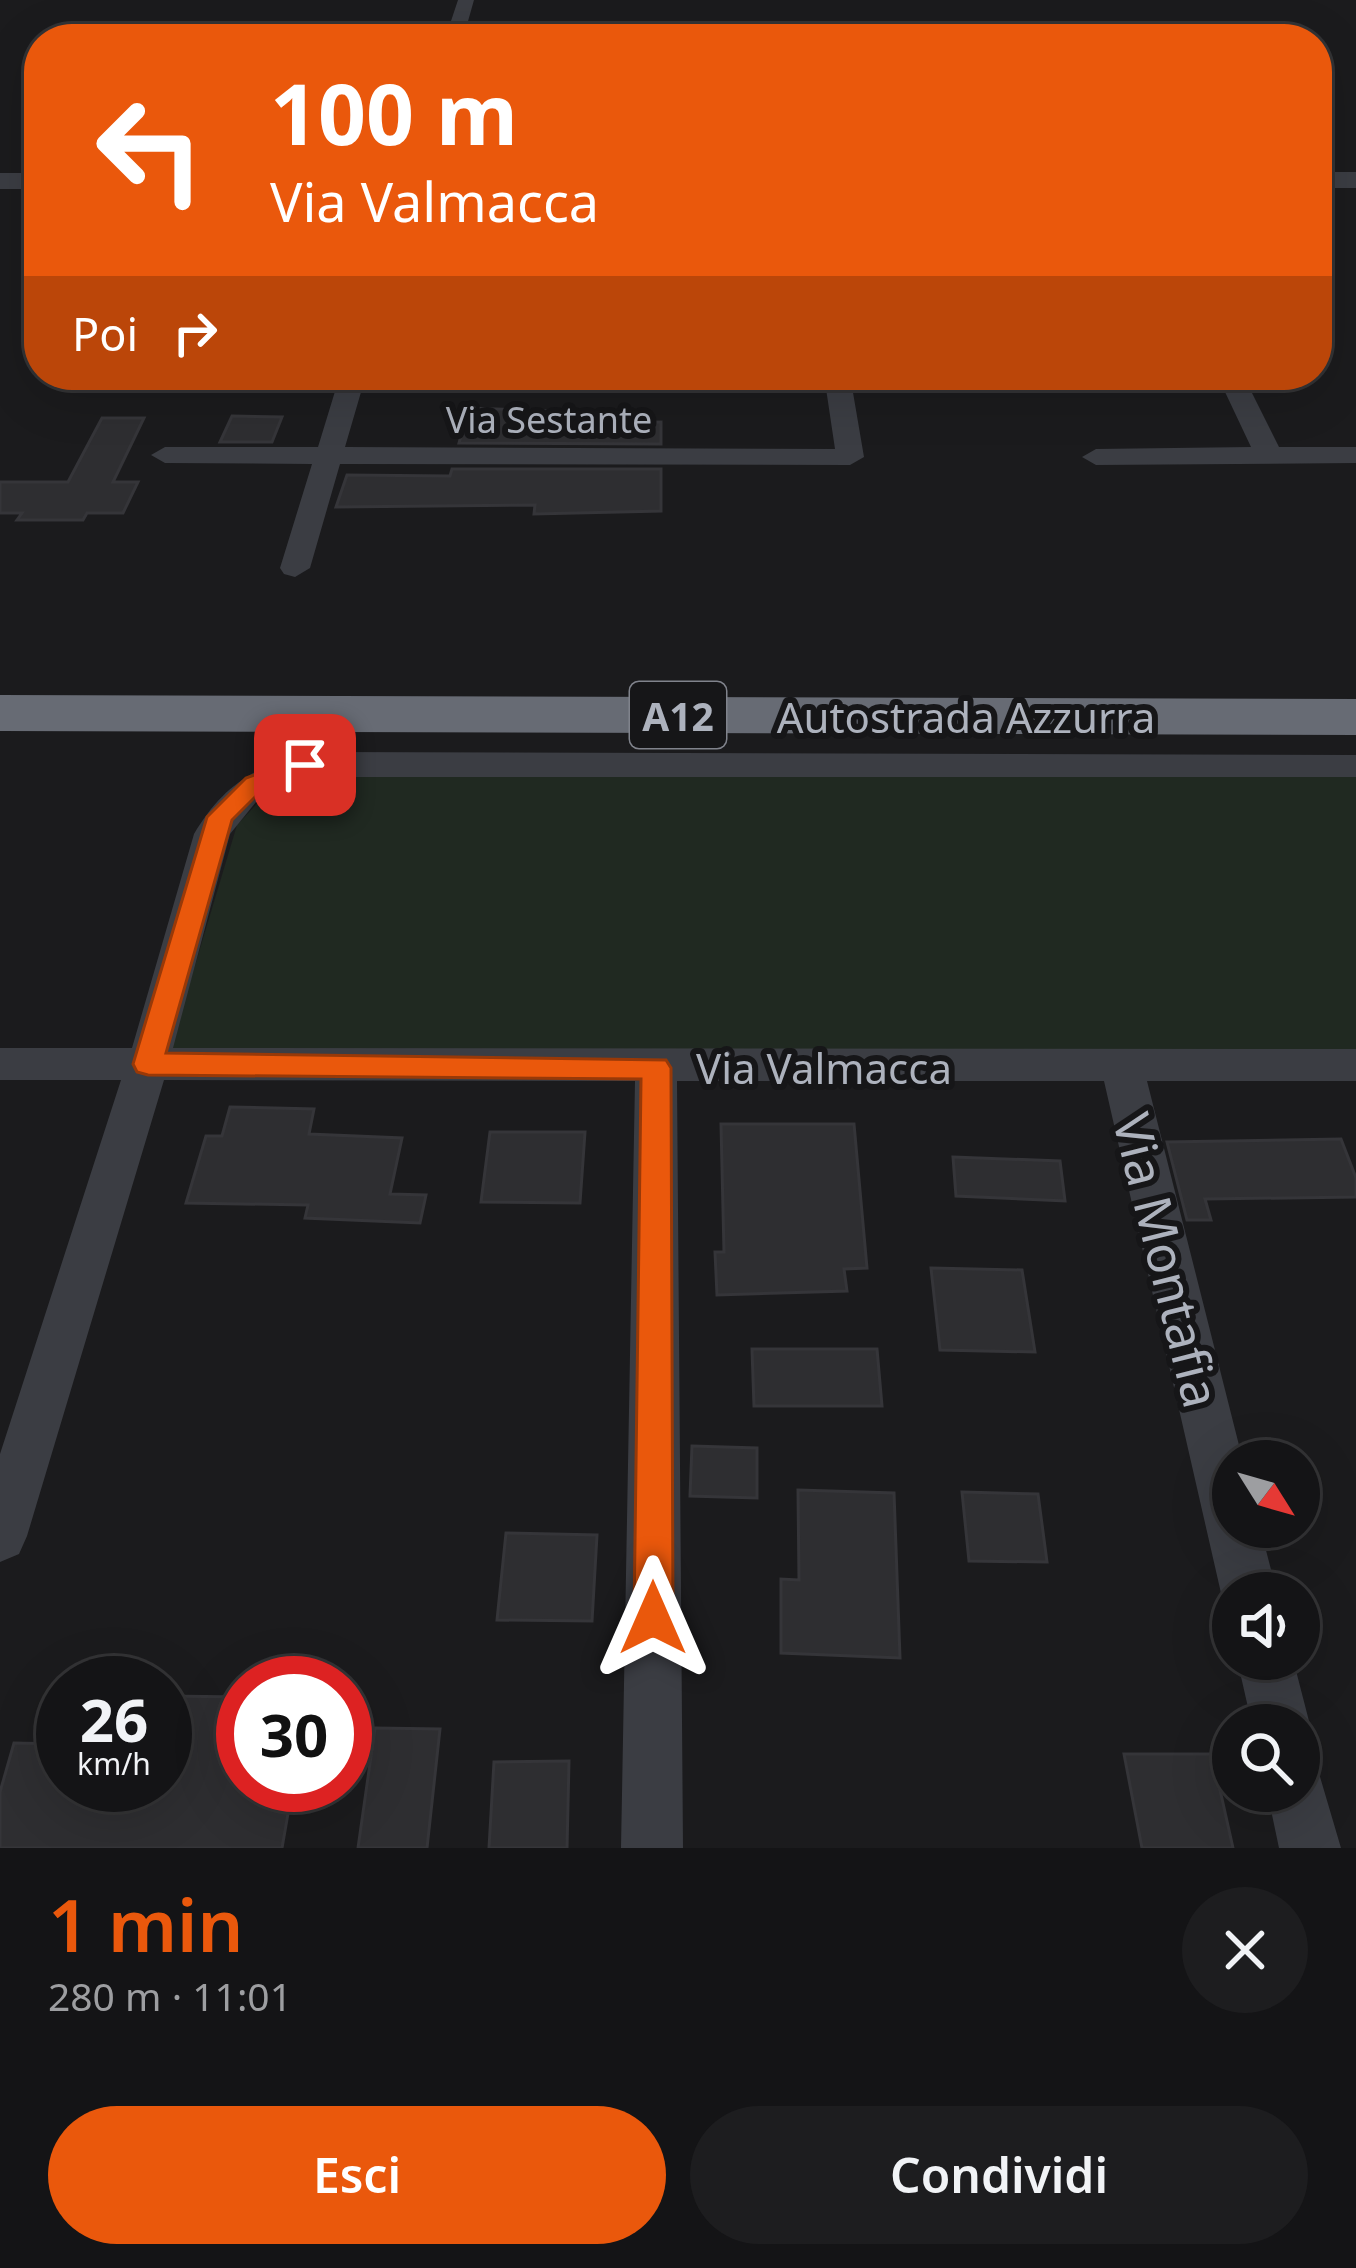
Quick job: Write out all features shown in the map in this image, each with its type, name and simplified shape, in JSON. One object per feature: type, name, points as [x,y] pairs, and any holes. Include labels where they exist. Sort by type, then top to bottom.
[{"type":"highway","name":"Autostrada Azzurra","points":[[0,674],[1356,676]]},
{"type":"highway","name":"Autostrada Azzurra","points":[[0,713],[1356,717]]},
{"type":"street","points":[[295,568],[348,390]]},
{"type":"street","name":"Via Sestante","points":[[165,455],[850,457],[840,390]]},
{"type":"street","points":[[1237,390],[1269,456]]},
{"type":"street","points":[[1096,457],[1356,455]]},
{"type":"street","points":[[0,1536],[148,1064],[212,834],[227,807],[244,791],[287,769],[320,763],[1356,766]]},
{"type":"street","name":"Via Valmacca","points":[[0,1064],[1356,1065]]},
{"type":"street","name":"Via Montafia","points":[[1122,1066],[1244,1572]]},
{"type":"street","points":[[652,1848],[656,1068]]},
{"type":"street","points":[[1302,1812],[1310,1848]]},
{"type":"shaded area","points":[[301,775],[1356,777],[1356,1051],[169,1052],[237,825],[266,794]]},
{"type":"building","points":[[469,408],[605,413],[604,423],[661,422],[661,444],[459,443]]},
{"type":"building","points":[[232,416],[282,417],[272,442],[220,442]]},
{"type":"building","points":[[102,418],[144,418],[113,482],[138,482],[123,513],[87,513],[83,520],[17,520],[22,513],[0,513],[0,482],[68,482]]},
{"type":"building","points":[[452,469],[661,469],[661,511],[534,514],[535,505],[336,507],[347,475],[450,476]]},
{"type":"building","points":[[230,1107],[314,1109],[309,1134],[402,1138],[390,1194],[426,1195],[420,1223],[305,1218],[308,1205],[186,1203],[206,1136],[222,1136]]},
{"type":"building","points":[[721,1124],[854,1124],[867,1268],[844,1269],[847,1291],[717,1295],[715,1252],[724,1252]]},
{"type":"building","points":[[490,1132],[585,1132],[580,1203],[481,1202]]},
{"type":"building","points":[[1341,1139],[1356,1178],[1356,1197],[1205,1199],[1211,1220],[1187,1220],[1167,1142]]},
{"type":"building","points":[[953,1157],[1060,1161],[1065,1201],[956,1196]]},
{"type":"building","points":[[931,1268],[1022,1270],[1035,1352],[940,1350]]},
{"type":"building","points":[[752,1349],[877,1349],[882,1406],[754,1406]]},
{"type":"building","points":[[692,1446],[757,1448],[757,1498],[690,1496]]},
{"type":"building","points":[[798,1490],[894,1493],[900,1658],[781,1653],[781,1579],[799,1580]]},
{"type":"building","points":[[962,1492],[1038,1494],[1047,1562],[969,1561]]},
{"type":"building","points":[[506,1533],[597,1535],[592,1621],[497,1620]]},
{"type":"building","points":[[192,1696],[216,1697],[216,1812],[288,1812],[282,1848],[0,1848],[0,1792],[14,1743],[36,1743],[36,1812],[192,1812]]},
{"type":"building","points":[[375,1728],[440,1729],[427,1848],[358,1848],[363,1812],[372,1812]]},
{"type":"building","points":[[1124,1754],[1212,1754],[1212,1812],[1225,1812],[1233,1848],[1142,1848]]},
{"type":"building","points":[[569,1761],[567,1848],[489,1848],[494,1762]]},
{"type":"route","points":[[305,765],[254,783],[220,817],[148,1064],[656,1068],[653,1618]]}]
